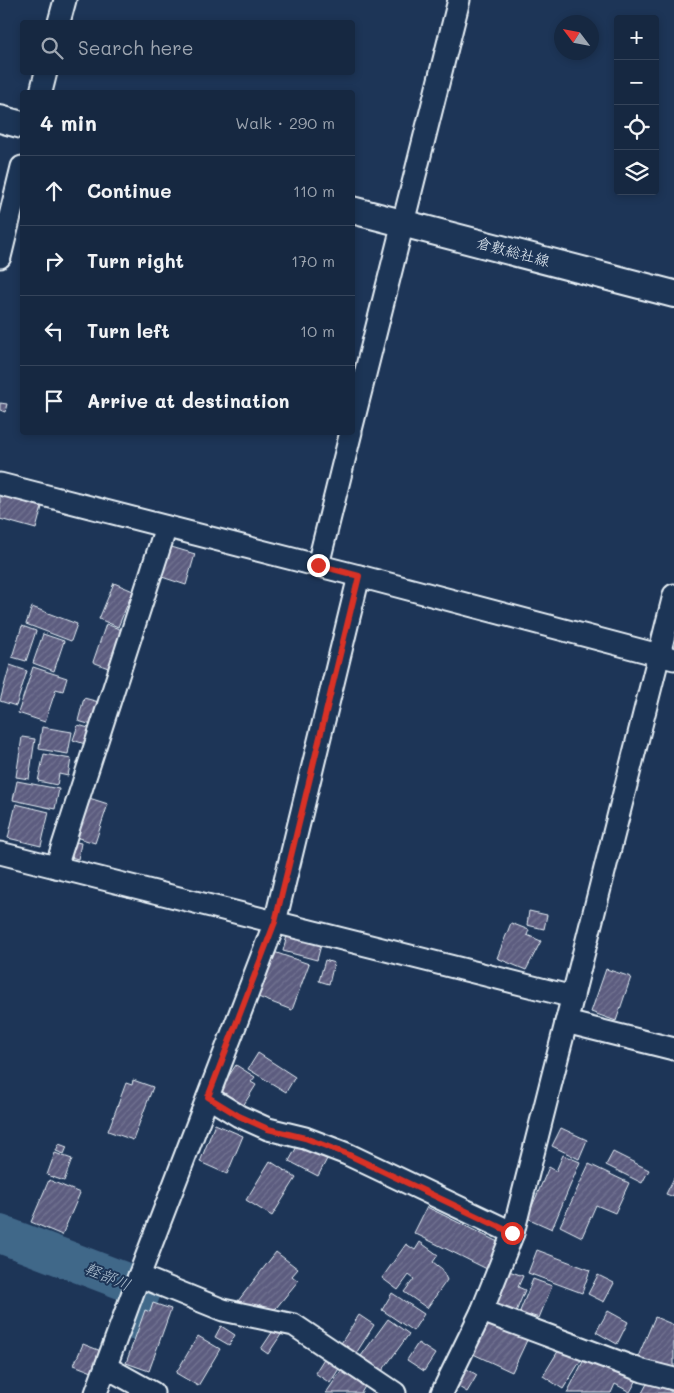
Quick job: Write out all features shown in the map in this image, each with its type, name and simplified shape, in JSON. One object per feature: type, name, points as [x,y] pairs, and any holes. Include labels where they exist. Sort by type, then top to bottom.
[{"type":"main road","points":[[0,119],[20,124]]},
{"type":"main road","name":"倉敷総社線","points":[[355,211],[674,294]]},
{"type":"street","points":[[60,20],[65,0]]},
{"type":"street","points":[[355,414],[459,0]]},
{"type":"street","points":[[42,90],[45,75]]},
{"type":"street","points":[[0,257],[20,175]]},
{"type":"street","points":[[318,565],[350,435]]},
{"type":"street","points":[[0,484],[318,565],[666,657]]},
{"type":"street","points":[[56,867],[166,527]]},
{"type":"street","points":[[96,1393],[111,1369],[137,1282],[275,922],[359,576]]},
{"type":"street","points":[[444,1392],[482,1311],[512,1233],[566,1022],[666,657],[674,595]]},
{"type":"street","points":[[0,853],[573,997]]},
{"type":"street","points":[[566,1022],[674,1049]]},
{"type":"street","points":[[208,1097],[239,1116],[268,1129],[305,1138],[347,1154],[512,1233]]},
{"type":"street","points":[[137,1282],[223,1310],[294,1325],[395,1393]]},
{"type":"street","points":[[482,1311],[643,1371],[674,1379]]},
{"type":"street","points":[[111,1369],[153,1393]]},
{"type":"building","points":[[0,403],[7,404],[5,412],[0,410]]},
{"type":"building","points":[[0,495],[42,507],[36,529],[0,519]]},
{"type":"building","points":[[168,546],[195,554],[186,585],[159,576]]},
{"type":"building","points":[[114,583],[133,591],[118,627],[99,619]]},
{"type":"building","points":[[32,607],[77,624],[71,641],[26,624]]},
{"type":"building","points":[[106,624],[122,630],[108,668],[93,662]]},
{"type":"building","points":[[22,626],[36,631],[26,661],[12,657]]},
{"type":"building","points":[[43,634],[64,641],[54,671],[33,663]]},
{"type":"building","points":[[10,665],[27,671],[16,706],[0,701]]},
{"type":"building","points":[[33,667],[67,678],[63,691],[56,689],[45,722],[18,713]]},
{"type":"building","points":[[84,698],[99,702],[92,725],[78,721]]},
{"type":"building","points":[[78,725],[96,730],[91,746],[73,740]]},
{"type":"building","points":[[42,727],[72,732],[68,754],[39,749]]},
{"type":"building","points":[[22,737],[35,739],[29,779],[16,777]]},
{"type":"building","points":[[44,754],[71,759],[68,776],[59,774],[57,785],[38,781]]},
{"type":"building","points":[[17,781],[59,789],[55,809],[13,800]]},
{"type":"building","points":[[86,797],[108,804],[95,843],[72,836]]},
{"type":"building","points":[[16,804],[49,812],[41,846],[8,838]]},
{"type":"building","points":[[71,841],[81,843],[78,859],[67,856]]},
{"type":"building","points":[[529,911],[547,915],[544,929],[527,925]]},
{"type":"building","points":[[511,923],[529,930],[527,935],[541,941],[526,970],[497,958]]},
{"type":"building","points":[[287,936],[321,945],[317,960],[283,951]]},
{"type":"building","points":[[274,952],[309,964],[292,1010],[258,997]]},
{"type":"building","points":[[325,960],[334,963],[329,984],[319,981]]},
{"type":"building","points":[[606,969],[631,977],[616,1021],[591,1012]]},
{"type":"building","points":[[258,1053],[295,1077],[286,1092],[248,1069]]},
{"type":"building","points":[[236,1065],[255,1077],[251,1082],[256,1085],[241,1109],[217,1093]]},
{"type":"building","points":[[133,1080],[153,1087],[133,1140],[108,1131],[126,1083],[132,1085]]},
{"type":"building","points":[[215,1124],[243,1136],[227,1174],[200,1162]]},
{"type":"building","points":[[561,1128],[587,1140],[579,1159],[552,1146]]},
{"type":"building","points":[[299,1143],[327,1159],[318,1176],[289,1161]]},
{"type":"building","points":[[59,1144],[67,1147],[64,1154],[56,1151]]},
{"type":"building","points":[[613,1152],[649,1170],[642,1183],[606,1165]]},
{"type":"building","points":[[55,1153],[72,1159],[64,1181],[47,1175]]},
{"type":"building","points":[[563,1155],[580,1162],[552,1229],[527,1218],[549,1167],[556,1171]]},
{"type":"building","points":[[270,1161],[296,1178],[272,1216],[246,1200]]},
{"type":"building","points":[[589,1164],[629,1183],[615,1213],[596,1205],[582,1237],[560,1226]]},
{"type":"building","points":[[674,1178],[674,1197],[666,1194]]},
{"type":"building","points":[[49,1180],[80,1193],[62,1235],[31,1222]]},
{"type":"building","points":[[427,1207],[500,1243],[487,1269],[414,1233]]},
{"type":"building","points":[[420,1242],[438,1255],[433,1262],[442,1269],[447,1280],[427,1308],[404,1292],[414,1279],[409,1275],[398,1290],[382,1278],[406,1244],[415,1250]]},
{"type":"building","points":[[537,1250],[590,1270],[582,1293],[528,1273]]},
{"type":"building","points":[[276,1252],[298,1269],[292,1276],[298,1281],[272,1313],[260,1304],[253,1313],[238,1301]]},
{"type":"building","points":[[509,1271],[523,1276],[518,1287],[525,1290],[513,1319],[494,1312]]},
{"type":"building","points":[[598,1275],[614,1283],[604,1302],[588,1294]]},
{"type":"building","points":[[533,1279],[552,1286],[539,1318],[530,1315],[526,1325],[516,1321]]},
{"type":"building","points":[[392,1293],[424,1314],[413,1331],[382,1310]]},
{"type":"building","points":[[153,1303],[171,1309],[149,1371],[126,1363],[145,1310],[150,1312]]},
{"type":"building","points":[[608,1311],[628,1322],[617,1344],[596,1332]]},
{"type":"building","points":[[359,1315],[374,1325],[353,1358],[338,1348]]},
{"type":"building","points":[[655,1317],[674,1325],[674,1375],[637,1359]]},
{"type":"building","points":[[487,1318],[528,1338],[512,1372],[471,1353]]},
{"type":"building","points":[[388,1319],[409,1334],[382,1371],[361,1356]]},
{"type":"building","points":[[221,1326],[235,1335],[229,1345],[215,1337]]},
{"type":"building","points":[[275,1328],[282,1333],[268,1354],[261,1349]]},
{"type":"building","points":[[198,1336],[220,1349],[198,1386],[176,1373]]},
{"type":"building","points":[[418,1343],[435,1354],[424,1371],[407,1360]]},
{"type":"building","points":[[83,1344],[101,1351],[92,1372],[74,1365]]},
{"type":"building","points":[[560,1348],[581,1360],[563,1389],[543,1376]]},
{"type":"building","points":[[588,1352],[638,1378],[630,1392],[615,1384],[611,1393],[567,1393]]},
{"type":"building","points":[[325,1357],[340,1367],[330,1383],[315,1373]]},
{"type":"building","points":[[462,1366],[477,1375],[467,1392],[452,1383]]},
{"type":"building","points":[[343,1368],[367,1383],[361,1393],[326,1393]]},
{"type":"building","points":[[649,1380],[674,1393],[642,1393]]},
{"type":"waterway","name":"軽部川","points":[[0,1234],[129,1283],[142,1291],[131,1321]]},
{"type":"route","points":[[318,565],[359,576],[275,922],[208,1097],[239,1116],[268,1129],[305,1138],[347,1154],[512,1233]]}]
